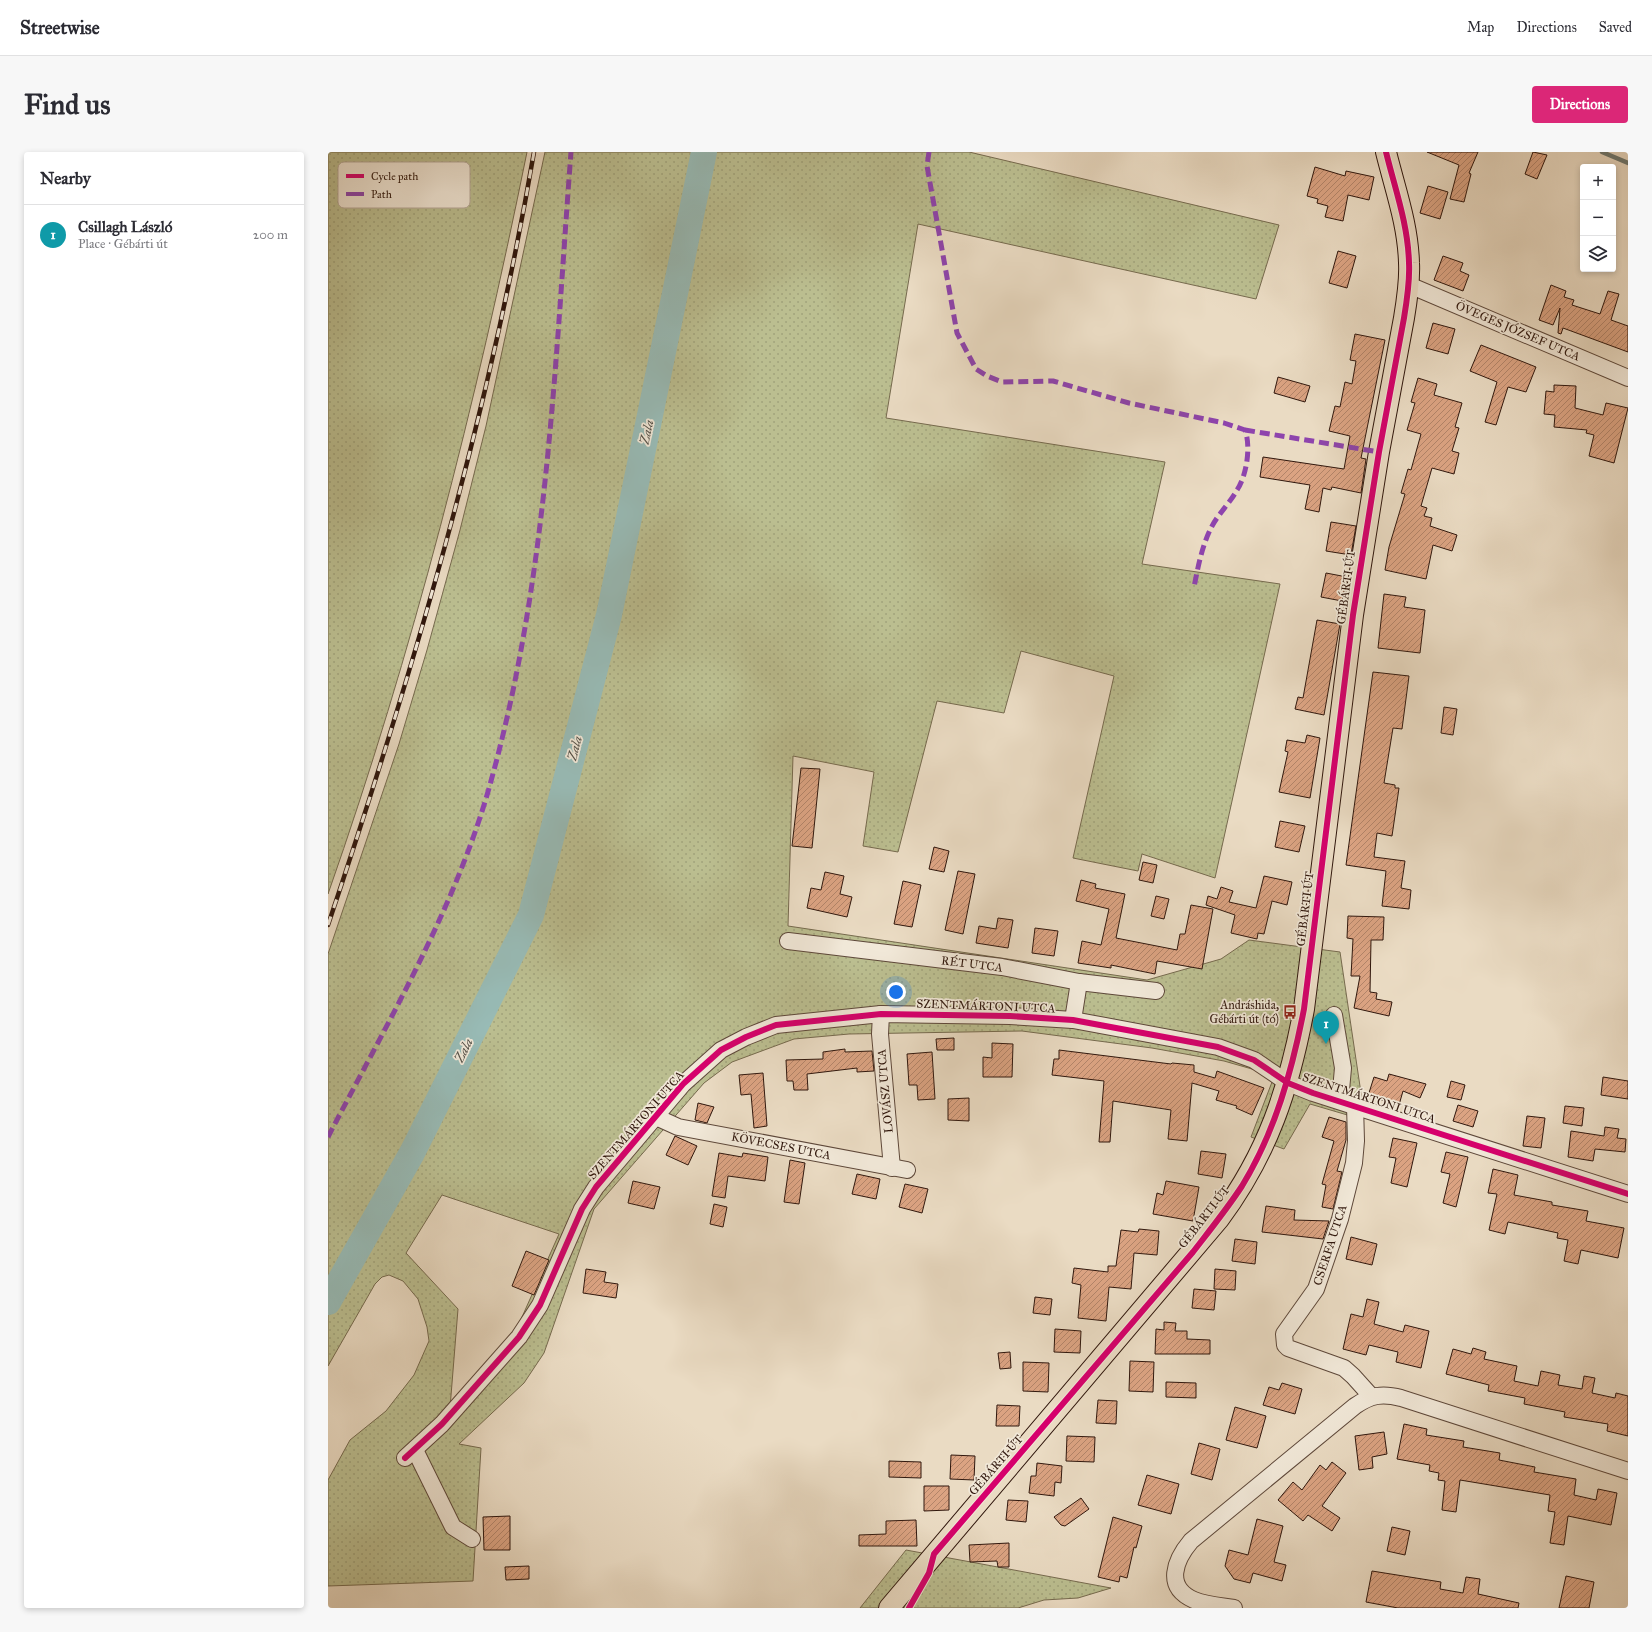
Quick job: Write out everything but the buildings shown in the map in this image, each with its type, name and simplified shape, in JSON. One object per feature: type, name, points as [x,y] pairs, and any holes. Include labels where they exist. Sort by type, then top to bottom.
[{"type":"main road","name":"GÉBÁRTI ÚT","points":[[889,1608],[1219,1219],[1249,1174],[1273,1123],[1288,1083],[1304,1009],[1365,534],[1402,332],[1409,285],[1409,264],[1405,222],[1386,152]]},
{"type":"street","name":"ÖVEGES JÓZSEF UTCA","points":[[1409,285],[1628,378]]},
{"type":"street","name":"RÉT UTCA","points":[[788,941],[1002,967],[1079,982],[1156,992]]},
{"type":"street","points":[[1074,1020],[1079,982]]},
{"type":"street","name":"SZENTMÁRTONI UTCA","points":[[472,1539],[453,1527],[410,1454],[442,1424],[519,1337],[540,1305],[582,1209],[596,1187],[683,1084],[721,1050],[746,1037],[776,1025],[881,1014],[1010,1016],[1074,1020],[1218,1047],[1254,1060],[1288,1083],[1628,1194]]},
{"type":"street","name":"LOVÁSZ UTCA","points":[[881,1014],[880,1034],[900,1169]]},
{"type":"street","points":[[1334,1015],[1343,1068],[1340,1101]]},
{"type":"street","name":"CSERFA UTCA","points":[[1355,1105],[1356,1141],[1354,1163],[1340,1219],[1316,1289],[1284,1334],[1284,1340],[1288,1348],[1344,1368],[1371,1396]]},
{"type":"street","name":"KÖVECSES UTCA","points":[[656,1117],[678,1127],[900,1169]]},
{"type":"street","points":[[1234,1608],[1195,1600],[1181,1590],[1174,1575],[1178,1559],[1192,1541],[1355,1406],[1371,1396],[1383,1394],[1401,1398],[1628,1471]]},
{"type":"green space","points":[[328,152],[527,152],[486,340],[440,527],[388,711],[328,894]]},
{"type":"green space","points":[[545,152],[969,152],[1279,225],[1256,299],[918,224],[886,418],[1165,462],[1142,564],[1280,584],[1215,878],[1142,854],[1138,871],[1073,858],[1114,676],[1021,651],[1004,713],[937,701],[898,852],[863,846],[874,772],[793,756],[788,926],[1147,980],[1221,959],[1249,940],[1340,952],[1361,1093],[1361,1119],[1310,1104],[1284,1149],[1251,1137],[1272,1082],[1259,1071],[1224,1061],[1152,1048],[1022,1031],[849,1034],[794,1039],[732,1062],[704,1083],[594,1209],[544,1353],[524,1383],[459,1444],[481,1448],[473,1581],[328,1586],[328,1480],[350,1440],[386,1411],[414,1375],[429,1341],[427,1327],[418,1299],[403,1281],[389,1275],[382,1277],[375,1284],[328,1366],[328,954],[399,744],[460,530],[486,426]],"holes":[[[442,1195],[559,1234],[514,1335],[450,1408],[458,1309],[406,1253]]]},
{"type":"green space","points":[[906,1550],[1111,1588],[1078,1598],[1044,1600],[1018,1608],[860,1608]]},
{"type":"waterway","name":"Zala","points":[[328,1302],[412,1153],[531,915],[609,615],[704,152]]},
{"type":"waterway","points":[[1602,152],[1628,163]]},
{"type":"railway","points":[[328,925],[390,734],[419,639],[446,542],[495,348],[516,250],[534,152]]},
{"type":"marked path","points":[[328,1137],[397,1007],[440,919],[477,828],[491,781],[510,704],[525,626],[537,547],[546,468],[554,389],[571,152]]},
{"type":"marked path","points":[[929,152],[927,166],[957,333],[976,369],[987,376],[1002,382],[1053,381],[1129,403],[1224,423],[1245,430],[1248,444],[1246,469],[1234,495],[1211,528],[1205,542],[1194,587]]},
{"type":"marked path","points":[[1245,430],[1379,452]]},
{"type":"cycle path","points":[[909,1608],[929,1573],[934,1554],[1193,1252],[1224,1211],[1242,1186],[1254,1165],[1273,1123],[1281,1100],[1294,1055],[1304,1009],[1353,615],[1379,452],[1408,290],[1409,263],[1406,234],[1386,152]]},
{"type":"cycle path","points":[[405,1458],[442,1424],[519,1337],[540,1305],[582,1209],[596,1187],[683,1084],[721,1050],[746,1037],[776,1025],[881,1014],[1010,1016],[1073,1020],[1218,1047],[1254,1060],[1288,1083],[1313,1093],[1628,1194]]},
{"type":"place","name":"Andráshida, Gébárti út (tó)","points":[[1290,1012]]},
{"type":"place","name":"Csillagh László","points":[[1326,1044]]}]
